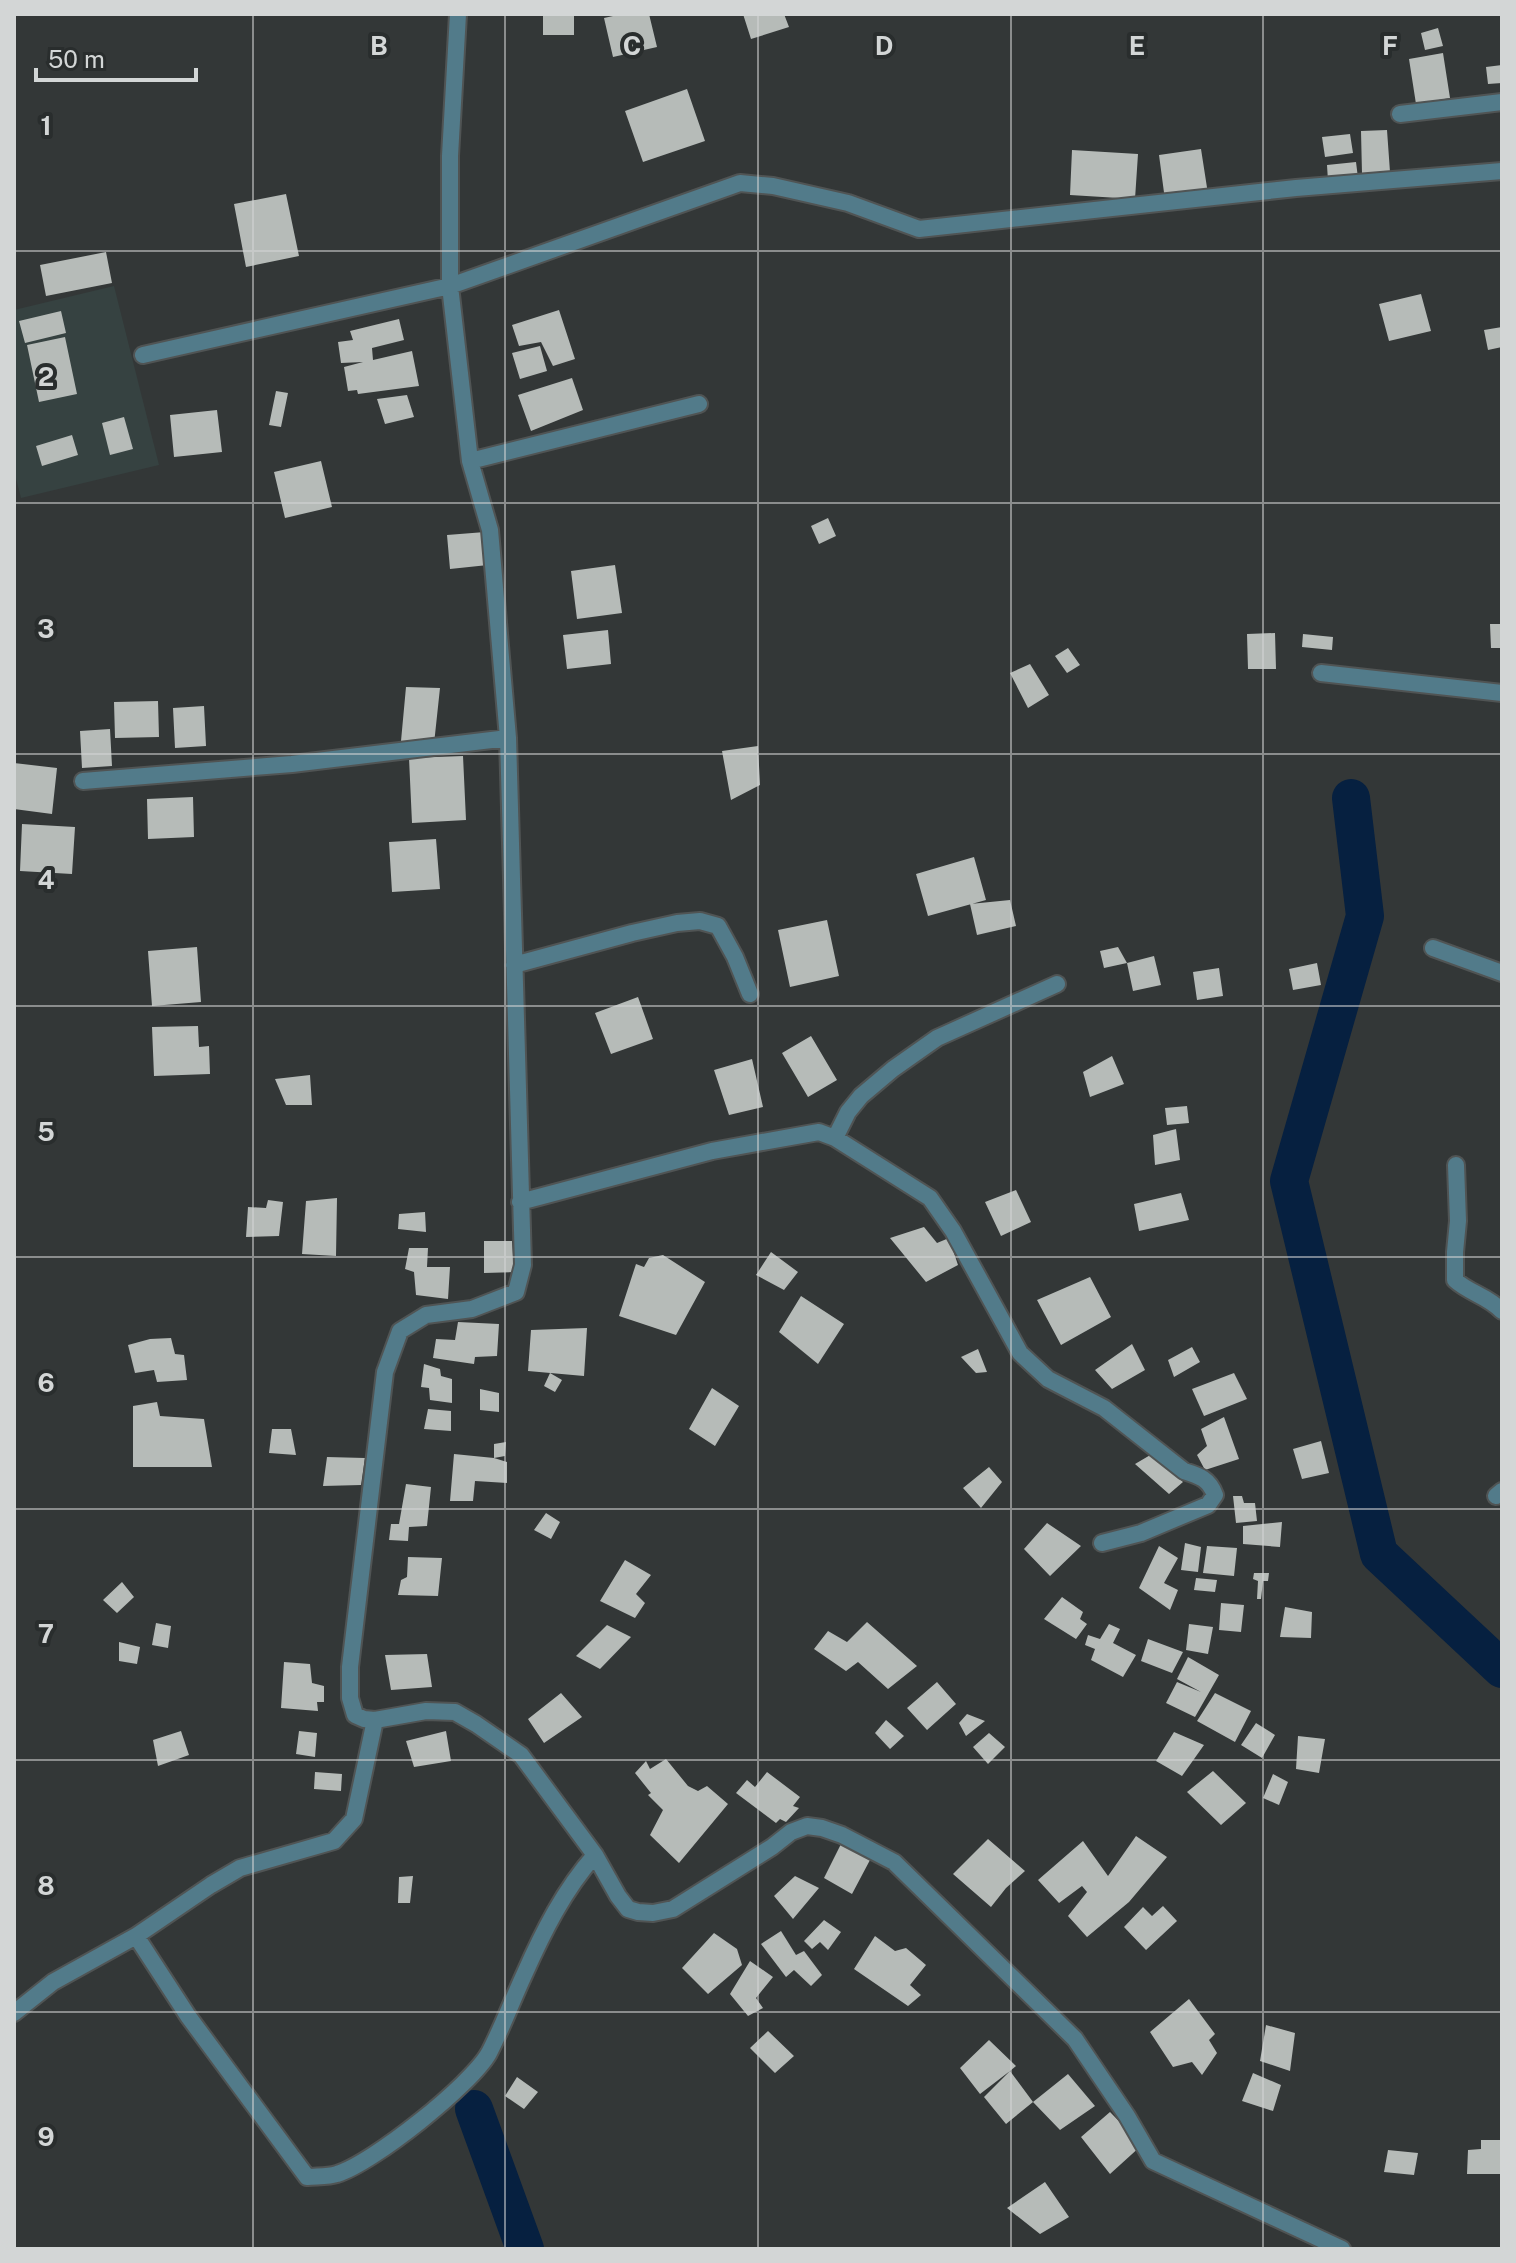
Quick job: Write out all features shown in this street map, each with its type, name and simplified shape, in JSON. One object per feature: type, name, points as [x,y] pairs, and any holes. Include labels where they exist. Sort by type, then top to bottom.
[{"type":"street","points":[[458,14],[450,156],[450,286],[470,461],[490,530],[508,738],[523,1265],[516,1292],[472,1309],[426,1315],[400,1331],[385,1372],[350,1667],[350,1698],[355,1715],[375,1720],[426,1711],[455,1712],[521,1755],[595,1855],[628,1909],[653,1913],[673,1909],[791,1832],[807,1826],[842,1835],[894,1862],[1075,2039],[1153,2161],[1342,2249]]},
{"type":"street","points":[[1400,114],[1502,102]]},
{"type":"street","points":[[143,355],[450,286],[740,183],[773,186],[848,203],[919,229],[1296,188],[1502,171]]},
{"type":"street","points":[[470,461],[699,404]]},
{"type":"street","points":[[1321,673],[1502,693]]},
{"type":"street","points":[[83,781],[292,764],[508,738]]},
{"type":"street","points":[[514,965],[632,933],[700,921],[718,926],[750,994]]},
{"type":"street","points":[[1433,948],[1502,973]]},
{"type":"street","points":[[835,1138],[848,1112],[861,1096],[937,1038],[1057,984]]},
{"type":"street","points":[[520,1202],[712,1151],[819,1132],[835,1138],[930,1198],[953,1231],[1020,1353],[1048,1379],[1104,1408],[1184,1471],[1198,1475],[1211,1484],[1215,1495],[1208,1505],[1141,1533],[1102,1543]]},
{"type":"street","points":[[1456,1165],[1458,1221],[1455,1280],[1502,1311]]},
{"type":"street","points":[[14,2013],[53,1982],[136,1936],[240,1868],[334,1841],[354,1819],[375,1720]]},
{"type":"street","points":[[136,1936],[188,2016],[307,2177],[337,2175],[370,2158],[413,2126],[488,2055],[568,1889],[595,1855]]},
{"type":"shaded area","points":[[114,286],[159,465],[21,498],[14,471],[14,310]]},
{"type":"building","points":[[649,14],[657,47],[613,57],[604,18]]},
{"type":"building","points":[[743,14],[784,14],[789,27],[751,39]]},
{"type":"building","points":[[543,16],[574,16],[574,35],[543,35]]},
{"type":"building","points":[[1438,28],[1443,46],[1425,50],[1421,33]]},
{"type":"building","points":[[1443,53],[1450,98],[1416,104],[1409,59]]},
{"type":"building","points":[[1502,65],[1502,83],[1488,84],[1486,67]]},
{"type":"building","points":[[687,89],[705,141],[643,162],[625,111]]},
{"type":"building","points":[[1387,130],[1390,172],[1362,174],[1361,131]]},
{"type":"building","points":[[1350,134],[1353,153],[1325,157],[1322,137]]},
{"type":"building","points":[[1201,149],[1208,194],[1165,200],[1159,155]]},
{"type":"building","points":[[1072,150],[1138,154],[1135,199],[1070,195]]},
{"type":"building","points":[[1356,162],[1358,178],[1328,181],[1327,165]]},
{"type":"building","points":[[286,194],[299,256],[246,267],[234,204]]},
{"type":"building","points":[[106,252],[112,283],[46,296],[40,265]]},
{"type":"building","points":[[1421,294],[1431,331],[1389,341],[1379,304]]},
{"type":"building","points":[[559,310],[575,359],[553,366],[541,342],[519,346],[512,325]]},
{"type":"building","points":[[61,311],[66,333],[25,343],[19,321]]},
{"type":"building","points":[[399,319],[404,340],[372,348],[373,360],[412,351],[419,386],[358,394],[357,390],[348,391],[344,367],[363,362],[341,363],[338,342],[353,340],[350,331]]},
{"type":"building","points":[[1502,327],[1502,347],[1488,350],[1484,330]]},
{"type":"building","points":[[65,337],[77,394],[39,402],[27,345]]},
{"type":"building","points":[[540,346],[547,371],[520,379],[512,353]]},
{"type":"building","points":[[572,378],[583,410],[531,431],[518,395]]},
{"type":"building","points":[[276,391],[288,393],[281,427],[269,425]]},
{"type":"building","points":[[407,395],[414,417],[385,424],[377,399]]},
{"type":"building","points":[[217,410],[222,452],[174,457],[170,415]]},
{"type":"building","points":[[124,417],[133,449],[110,455],[102,423]]},
{"type":"building","points":[[72,435],[78,455],[42,466],[36,446]]},
{"type":"building","points":[[321,461],[332,507],[285,518],[274,472]]},
{"type":"building","points":[[828,518],[836,536],[819,544],[811,526]]},
{"type":"building","points":[[485,532],[488,565],[450,569],[447,535]]},
{"type":"building","points":[[615,565],[622,613],[577,619],[571,571]]},
{"type":"building","points":[[1490,624],[1502,624],[1502,648],[1491,648]]},
{"type":"building","points":[[608,630],[611,664],[567,669],[563,635]]},
{"type":"building","points":[[1275,633],[1276,669],[1248,669],[1247,634]]},
{"type":"building","points":[[1303,634],[1333,637],[1332,650],[1302,647]]},
{"type":"building","points":[[1068,648],[1080,665],[1067,673],[1055,656]]},
{"type":"building","points":[[1030,664],[1049,695],[1028,708],[1010,673]]},
{"type":"building","points":[[406,687],[440,688],[434,744],[401,741]]},
{"type":"building","points":[[158,701],[159,737],[115,738],[114,702]]},
{"type":"building","points":[[204,706],[206,746],[175,748],[173,708]]},
{"type":"building","points":[[110,729],[112,766],[82,768],[80,731]]},
{"type":"building","points":[[758,746],[760,785],[731,800],[722,751]]},
{"type":"building","points":[[463,756],[466,820],[412,823],[409,758]]},
{"type":"building","points":[[14,763],[57,768],[52,814],[14,809]]},
{"type":"building","points":[[193,797],[194,837],[148,839],[147,799]]},
{"type":"building","points":[[22,824],[75,827],[72,874],[20,871]]},
{"type":"building","points":[[436,839],[440,889],[392,892],[389,842]]},
{"type":"building","points":[[974,857],[986,900],[928,916],[916,874]]},
{"type":"building","points":[[1010,900],[1016,926],[977,935],[970,904]]},
{"type":"building","points":[[827,920],[839,976],[790,987],[778,930]]},
{"type":"building","points":[[197,947],[201,1002],[152,1006],[148,951]]},
{"type":"building","points":[[1118,947],[1127,963],[1104,968],[1100,951]]},
{"type":"building","points":[[1154,956],[1161,985],[1133,991],[1127,963]]},
{"type":"building","points":[[1317,963],[1321,985],[1293,990],[1289,969]]},
{"type":"building","points":[[1219,968],[1223,996],[1197,1000],[1193,972]]},
{"type":"building","points":[[638,997],[653,1039],[611,1054],[595,1013]]},
{"type":"building","points":[[198,1026],[199,1047],[209,1046],[210,1074],[154,1076],[152,1027]]},
{"type":"building","points":[[811,1036],[837,1080],[808,1097],[782,1053]]},
{"type":"building","points":[[1112,1056],[1124,1084],[1090,1097],[1083,1072]]},
{"type":"building","points":[[752,1059],[763,1107],[729,1115],[714,1070]]},
{"type":"building","points":[[310,1075],[312,1105],[286,1105],[275,1079]]},
{"type":"building","points":[[1187,1106],[1189,1123],[1167,1125],[1165,1108]]},
{"type":"building","points":[[1176,1129],[1180,1160],[1155,1165],[1153,1135]]},
{"type":"building","points":[[1016,1190],[1031,1222],[1001,1236],[985,1202]]},
{"type":"building","points":[[1181,1193],[1189,1220],[1139,1231],[1134,1204]]},
{"type":"building","points":[[337,1198],[336,1256],[302,1254],[306,1201]]},
{"type":"building","points":[[268,1200],[283,1202],[279,1236],[246,1237],[248,1207],[266,1208]]},
{"type":"building","points":[[425,1212],[426,1232],[398,1229],[399,1214]]},
{"type":"building","points":[[924,1227],[937,1243],[949,1238],[958,1265],[926,1282],[890,1238]]},
{"type":"building","points":[[484,1241],[512,1241],[514,1272],[484,1273]]},
{"type":"building","points":[[409,1248],[428,1248],[427,1267],[450,1267],[448,1299],[416,1295],[414,1272],[405,1269]]},
{"type":"building","points":[[771,1252],[798,1272],[784,1290],[756,1275]]},
{"type":"building","points":[[663,1255],[705,1282],[676,1335],[619,1316],[636,1264],[644,1267],[649,1258]]},
{"type":"building","points":[[1090,1277],[1111,1317],[1061,1345],[1037,1300]]},
{"type":"building","points":[[801,1296],[844,1324],[818,1364],[779,1332]]},
{"type":"building","points":[[458,1322],[499,1324],[497,1356],[475,1357],[474,1364],[433,1358],[436,1339],[455,1340]]},
{"type":"building","points":[[587,1328],[584,1376],[528,1371],[531,1330]]},
{"type":"building","points":[[171,1338],[175,1354],[184,1355],[187,1380],[157,1382],[154,1370],[135,1373],[128,1345]]},
{"type":"building","points":[[1132,1344],[1145,1370],[1112,1389],[1095,1370]]},
{"type":"building","points":[[1192,1347],[1200,1362],[1174,1377],[1168,1360]]},
{"type":"building","points":[[978,1349],[987,1372],[976,1373],[961,1357]]},
{"type":"building","points":[[424,1364],[440,1369],[441,1376],[452,1379],[452,1403],[430,1400],[429,1388],[421,1387]]},
{"type":"building","points":[[550,1373],[562,1380],[555,1392],[544,1386]]},
{"type":"building","points":[[1234,1373],[1247,1399],[1204,1416],[1192,1389]]},
{"type":"building","points":[[712,1388],[739,1406],[715,1446],[689,1429]]},
{"type":"building","points":[[480,1389],[499,1393],[499,1412],[480,1410]]},
{"type":"building","points":[[157,1402],[160,1416],[204,1419],[212,1467],[133,1467],[133,1406]]},
{"type":"building","points":[[428,1409],[451,1411],[451,1431],[424,1429]]},
{"type":"building","points":[[1224,1417],[1239,1459],[1205,1470],[1197,1455],[1207,1446],[1201,1429]]},
{"type":"building","points":[[272,1429],[291,1429],[296,1455],[269,1453]]},
{"type":"building","points":[[1321,1441],[1329,1473],[1302,1479],[1293,1449]]},
{"type":"building","points":[[506,1442],[505,1456],[494,1458],[494,1444]]},
{"type":"building","points":[[454,1454],[507,1462],[507,1483],[475,1481],[473,1501],[450,1501]]},
{"type":"building","points":[[1152,1454],[1183,1482],[1169,1494],[1135,1464]]},
{"type":"building","points":[[327,1457],[365,1458],[361,1485],[323,1486]]},
{"type":"building","points":[[989,1467],[1002,1482],[981,1508],[963,1488]]},
{"type":"building","points":[[406,1484],[431,1487],[427,1526],[409,1527],[408,1541],[389,1540],[391,1524],[399,1524]]},
{"type":"building","points":[[1233,1496],[1242,1496],[1244,1503],[1255,1503],[1257,1521],[1236,1523]]},
{"type":"building","points":[[546,1513],[560,1522],[551,1539],[534,1530]]},
{"type":"building","points":[[1282,1522],[1280,1547],[1243,1544],[1243,1526]]},
{"type":"building","points":[[1047,1523],[1081,1546],[1050,1576],[1024,1549]]},
{"type":"building","points":[[1185,1543],[1201,1547],[1198,1572],[1181,1570]]},
{"type":"building","points":[[1159,1546],[1178,1558],[1164,1583],[1178,1590],[1170,1610],[1139,1588]]},
{"type":"building","points":[[1207,1546],[1237,1548],[1234,1576],[1203,1573]]},
{"type":"building","points":[[408,1557],[442,1558],[438,1596],[398,1595],[401,1580],[407,1577]]},
{"type":"building","points":[[625,1560],[651,1575],[636,1594],[645,1603],[635,1618],[600,1601]]},
{"type":"building","points":[[1254,1573],[1269,1573],[1268,1581],[1263,1581],[1261,1599],[1257,1599],[1258,1581],[1253,1579]]},
{"type":"building","points":[[1196,1578],[1217,1580],[1215,1592],[1194,1590]]},
{"type":"building","points":[[122,1582],[134,1597],[117,1613],[103,1600]]},
{"type":"building","points":[[1062,1597],[1083,1612],[1080,1619],[1087,1624],[1076,1639],[1044,1619]]},
{"type":"building","points":[[1221,1603],[1244,1605],[1241,1632],[1219,1630]]},
{"type":"building","points":[[1285,1607],[1312,1612],[1311,1638],[1280,1637]]},
{"type":"building","points":[[867,1622],[917,1666],[888,1689],[858,1662],[846,1671],[814,1649],[828,1631],[847,1642]]},
{"type":"building","points":[[156,1623],[171,1626],[168,1648],[152,1645]]},
{"type":"building","points":[[1109,1624],[1120,1629],[1113,1643],[1136,1655],[1123,1677],[1091,1660],[1095,1649],[1085,1645],[1088,1635],[1100,1639]]},
{"type":"building","points":[[1189,1624],[1213,1627],[1208,1654],[1186,1650]]},
{"type":"building","points":[[607,1625],[631,1637],[600,1669],[576,1656]]},
{"type":"building","points":[[1148,1639],[1183,1652],[1172,1673],[1141,1661]]},
{"type":"building","points":[[119,1642],[140,1647],[137,1664],[119,1661]]},
{"type":"building","points":[[427,1654],[432,1687],[391,1690],[385,1655]]},
{"type":"building","points":[[1188,1657],[1219,1675],[1195,1717],[1166,1703],[1177,1682],[1201,1692],[1177,1679]]},
{"type":"building","points":[[284,1662],[310,1664],[312,1683],[324,1686],[324,1702],[317,1702],[318,1711],[281,1708]]},
{"type":"building","points":[[937,1682],[956,1704],[927,1730],[907,1708]]},
{"type":"building","points":[[561,1693],[582,1717],[544,1743],[528,1719]]},
{"type":"building","points":[[1215,1693],[1251,1711],[1235,1742],[1197,1721]]},
{"type":"building","points":[[967,1714],[985,1721],[966,1736],[959,1723]]},
{"type":"building","points":[[886,1720],[904,1736],[890,1749],[875,1733]]},
{"type":"building","points":[[1256,1723],[1275,1735],[1262,1758],[1241,1745]]},
{"type":"building","points":[[181,1731],[189,1755],[158,1766],[153,1740]]},
{"type":"building","points":[[299,1731],[317,1733],[315,1757],[296,1754]]},
{"type":"building","points":[[446,1731],[451,1761],[414,1767],[406,1741]]},
{"type":"building","points":[[1174,1732],[1204,1745],[1182,1776],[1156,1761]]},
{"type":"building","points":[[989,1733],[1005,1747],[988,1764],[973,1747]]},
{"type":"building","points":[[1298,1736],[1325,1739],[1319,1773],[1296,1769]]},
{"type":"building","points":[[666,1759],[688,1786],[698,1791],[707,1786],[728,1804],[679,1863],[650,1835],[663,1810],[648,1795],[651,1793],[635,1773],[646,1761],[650,1769]]},
{"type":"building","points":[[1213,1771],[1246,1803],[1221,1825],[1187,1792]]},
{"type":"building","points":[[315,1772],[342,1774],[341,1791],[314,1789]]},
{"type":"building","points":[[767,1772],[800,1797],[793,1806],[799,1808],[786,1822],[780,1819],[776,1823],[736,1793],[747,1780],[755,1787]]},
{"type":"building","points":[[1273,1774],[1288,1782],[1279,1805],[1263,1798]]},
{"type":"building","points":[[1136,1836],[1167,1857],[1129,1902],[1087,1937],[1068,1916],[1087,1892],[1082,1886],[1059,1903],[1038,1880],[1083,1841],[1108,1876]]},
{"type":"building","points":[[988,1839],[1025,1871],[991,1907],[953,1874]]},
{"type":"building","points":[[842,1842],[870,1860],[852,1894],[824,1878]]},
{"type":"building","points":[[413,1876],[410,1903],[398,1903],[399,1877]]},
{"type":"building","points":[[795,1876],[819,1888],[793,1919],[774,1896]]},
{"type":"building","points":[[1163,1906],[1177,1921],[1146,1950],[1124,1927],[1143,1907],[1152,1916]]},
{"type":"building","points":[[824,1920],[841,1932],[828,1950],[820,1942],[812,1949],[804,1941]]},
{"type":"building","points":[[781,1931],[796,1955],[804,1951],[822,1975],[811,1986],[794,1970],[786,1977],[761,1944]]},
{"type":"building","points":[[714,1933],[737,1949],[742,1965],[708,1994],[682,1968]]},
{"type":"building","points":[[875,1936],[895,1951],[906,1948],[926,1965],[910,1985],[921,1995],[908,2006],[854,1969]]},
{"type":"building","points":[[750,1961],[773,1977],[756,1998],[763,2008],[748,2016],[730,1994]]},
{"type":"building","points":[[1189,1999],[1215,2034],[1209,2040],[1217,2053],[1202,2075],[1192,2062],[1173,2067],[1150,2032]]},
{"type":"building","points":[[1266,2025],[1295,2033],[1290,2071],[1260,2061]]},
{"type":"building","points":[[768,2031],[794,2056],[775,2073],[750,2048]]},
{"type":"building","points":[[989,2040],[1016,2066],[980,2094],[960,2068]]},
{"type":"building","points":[[1010,2071],[1033,2102],[1006,2124],[984,2097]]},
{"type":"building","points":[[1253,2073],[1281,2085],[1273,2111],[1242,2101]]},
{"type":"building","points":[[1068,2074],[1095,2106],[1060,2130],[1033,2102]]},
{"type":"building","points":[[517,2077],[538,2092],[524,2109],[505,2096]]},
{"type":"building","points":[[1110,2112],[1142,2145],[1110,2174],[1081,2137]]},
{"type":"building","points":[[1481,2140],[1501,2140],[1502,2174],[1467,2174],[1468,2150],[1481,2149]]},
{"type":"building","points":[[1388,2150],[1418,2153],[1414,2175],[1384,2172]]},
{"type":"building","points":[[1045,2182],[1069,2217],[1040,2234],[1007,2208]]},
{"type":"waterway","points":[[1351,798],[1365,916],[1289,1181],[1379,1554],[1502,1669]]},
{"type":"waterway","points":[[474,2109],[525,2249]]}]
